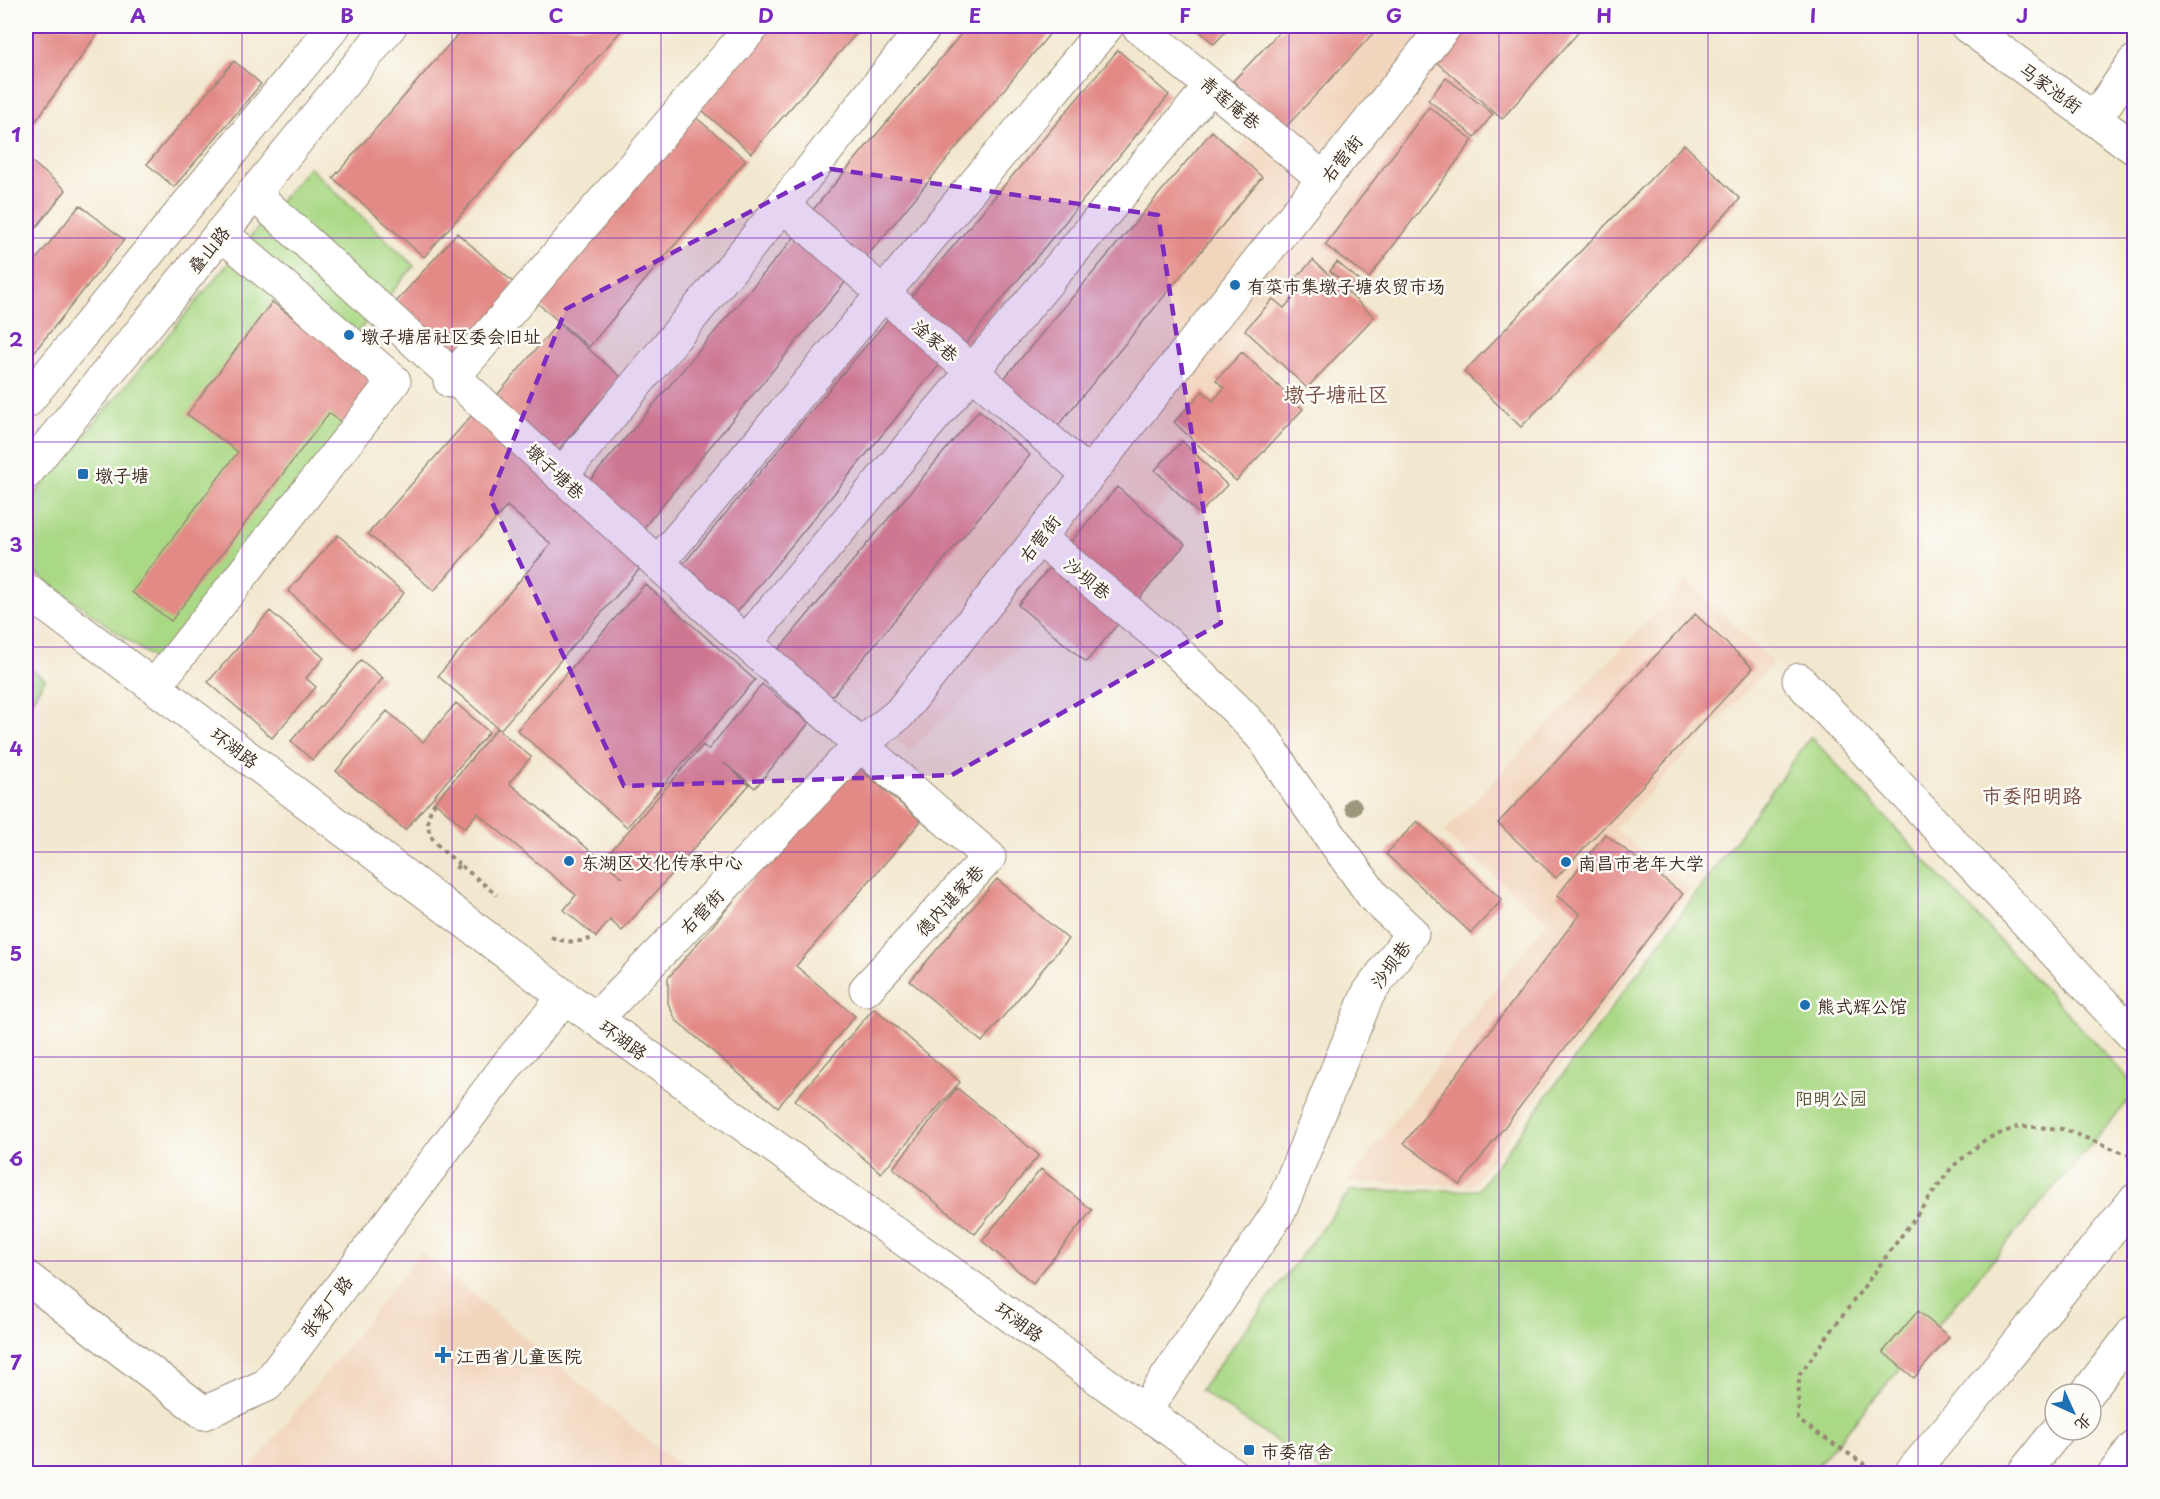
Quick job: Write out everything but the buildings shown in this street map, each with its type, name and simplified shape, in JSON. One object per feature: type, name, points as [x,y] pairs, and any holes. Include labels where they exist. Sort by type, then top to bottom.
[{"type":"main road","points":[[26,402],[334,26]]},
{"type":"main road","name":"叠山路","points":[[26,473],[390,26]]},
{"type":"main road","points":[[452,379],[753,26]]},
{"type":"main road","points":[[561,476],[783,205],[925,26]]},
{"type":"main road","points":[[658,563],[1107,26]]},
{"type":"main road","name":"青莲庵巷","points":[[1138,26],[1324,179]]},
{"type":"main road","name":"右营街","points":[[596,1019],[860,745],[898,714],[1445,26]]},
{"type":"main road","name":"马家池街","points":[[1967,26],[2134,148]]},
{"type":"main road","points":[[2095,119],[2134,62]]},
{"type":"main road","points":[[746,642],[1211,86]]},
{"type":"main road","name":"墩子塘巷","points":[[253,193],[452,379],[860,745]]},
{"type":"main road","name":"淦家巷","points":[[783,205],[1089,475]]},
{"type":"main road","points":[[155,686],[394,381],[221,233]]},
{"type":"main road","name":"沙坝巷","points":[[1039,538],[1173,648],[1260,734],[1374,897],[1412,933],[1368,994],[1280,1210],[1144,1410]]},
{"type":"main road","name":"环湖路","points":[[26,590],[565,997],[1232,1473]]},
{"type":"main road","points":[[1799,680],[2134,1036]]},
{"type":"main road","name":"德内谌家巷","points":[[860,745],[989,856],[866,989]]},
{"type":"main road","name":"张家厂路","points":[[26,1277],[204,1413],[267,1385],[509,1063],[565,997]]},
{"type":"main road","points":[[1910,1473],[2134,1201]]},
{"type":"main road","points":[[2095,1382],[2134,1332]]},
{"type":"main road","points":[[2023,1473],[2048,1442]]},
{"type":"main road","points":[[2114,1473],[2134,1448]]},
{"type":"path","points":[[435,802],[427,821],[429,831],[439,848],[459,864]]},
{"type":"path","points":[[546,935],[575,942],[596,937]]},
{"type":"path","points":[[1878,1473],[1798,1420],[1799,1375],[1952,1167],[1986,1139],[2020,1126],[2063,1129],[2134,1157]]},
{"type":"highlighted area","points":[[831,169],[1158,215],[1221,623],[952,775],[624,786],[490,498],[566,309]]},
{"type":"shaded area","name":"有菜市集墩子塘农贸市场","points":[[1340,26],[1560,26],[1128,545],[909,751],[814,662]]},
{"type":"shaded area","name":"南昌市老年大学","points":[[1687,580],[1773,663],[1615,829],[1691,890],[1472,1186],[1348,1182],[1547,921],[1443,833]]},
{"type":"shaded area","name":"江西省儿童医院","points":[[421,1252],[669,1457],[689,1473],[247,1473]]},
{"type":"green space","points":[[309,167],[414,266],[345,347],[386,381],[161,664],[26,566],[26,505]]},
{"type":"green space","points":[[26,666],[45,679],[26,710]]},
{"type":"green space","name":"阳明公园","points":[[1811,737],[2134,1085],[2134,1094],[1811,1473],[1324,1473],[1200,1390],[1350,1191],[1478,1190]]},
{"type":"place","name":"有菜市集墩子塘农贸市场","points":[[1235,285]]},
{"type":"place","name":"墩子塘居社区委会旧址","points":[[349,335]]},
{"type":"place","name":"墩子塘","points":[[83,474]]},
{"type":"place","name":"东湖区文化传承中心","points":[[569,861]]},
{"type":"place","name":"南昌市老年大学","points":[[1566,862]]},
{"type":"place","name":"熊式辉公馆","points":[[1805,1005]]},
{"type":"place","name":"江西省儿童医院","points":[[443,1355]]},
{"type":"place","name":"市委宿舍","points":[[1249,1450]]},
{"type":"district","name":"墩子塘社区","points":[[1336,393]]},
{"type":"district","name":"市委阳明路","points":[[2032,795]]}]
